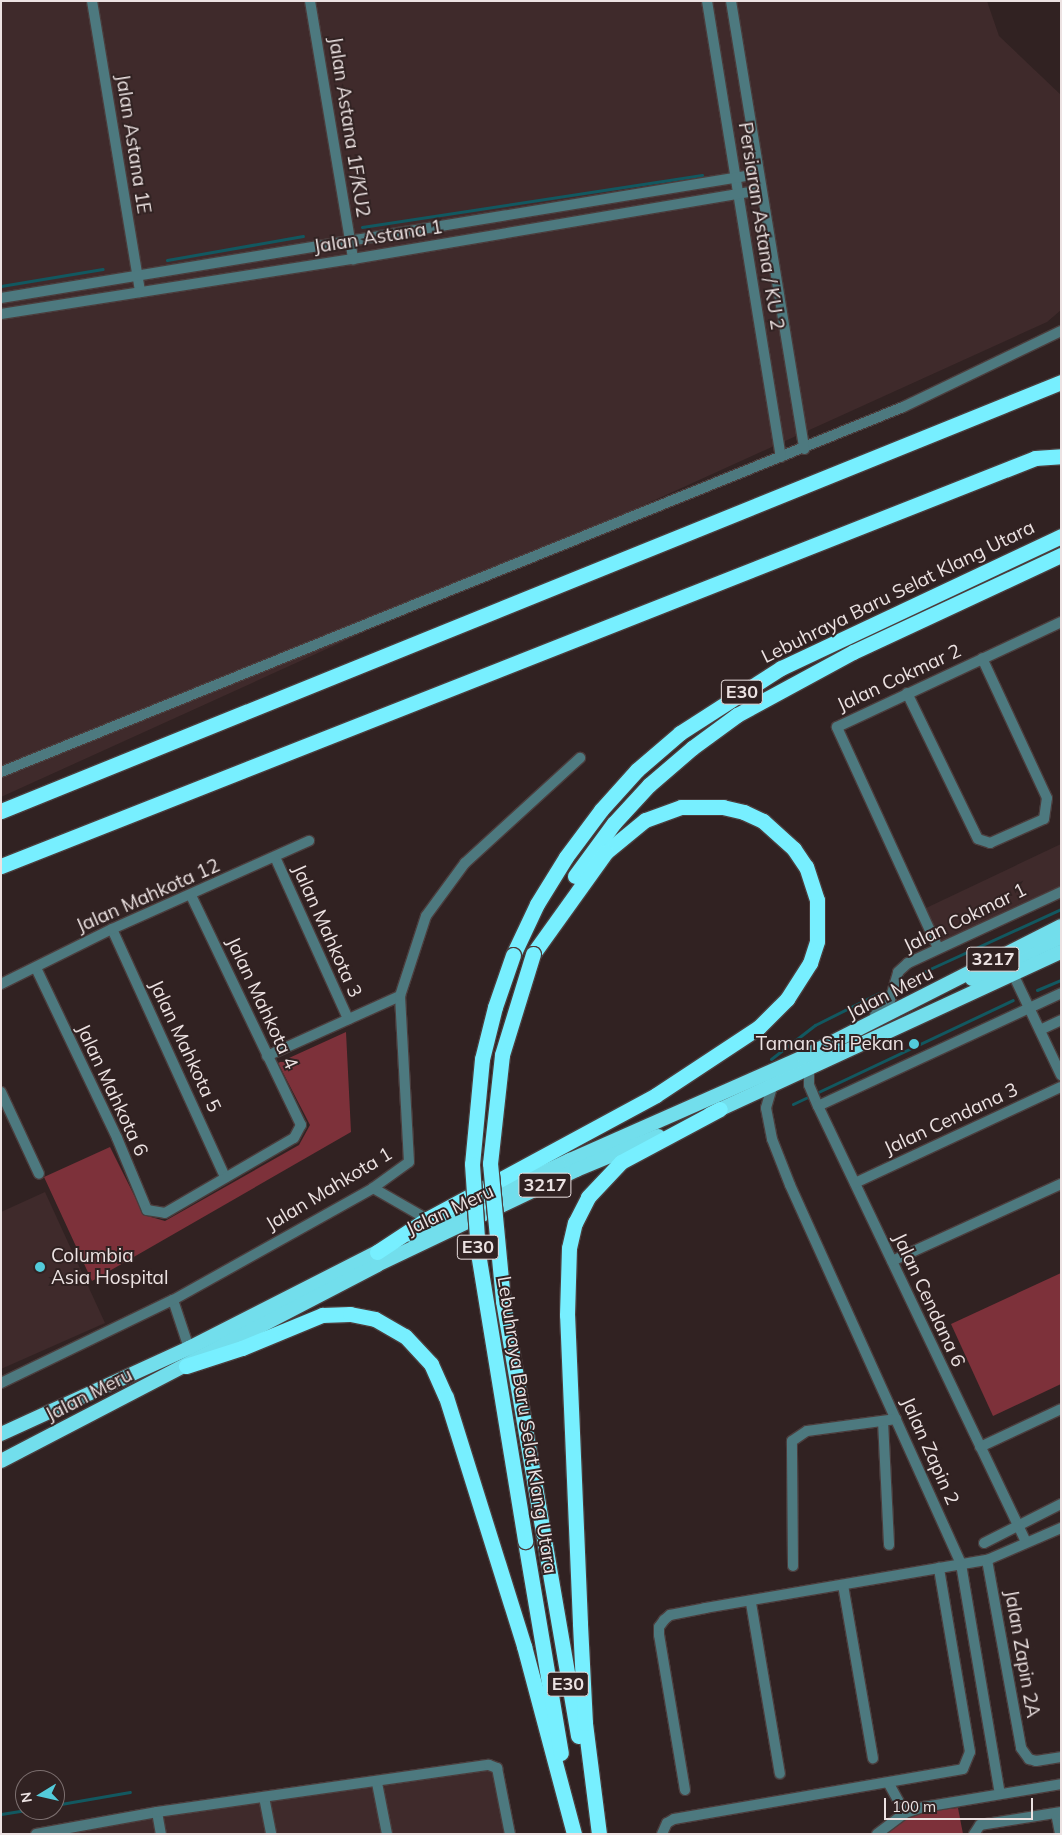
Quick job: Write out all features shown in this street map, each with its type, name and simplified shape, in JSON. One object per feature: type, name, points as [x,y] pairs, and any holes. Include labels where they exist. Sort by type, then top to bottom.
[{"type":"highway","points":[[1,811],[1061,382]]},
{"type":"highway","points":[[1,866],[1035,458],[1061,456]]},
{"type":"highway","name":"Lebuhraya Baru Selat Klang Utara","points":[[575,1834],[478,1252],[472,1164],[482,1059],[495,1006],[513,955],[537,904],[566,857],[600,810],[637,770],[680,733],[789,664],[1061,536]]},
{"type":"highway","name":"Lebuhraya Baru Selat Klang Utara","points":[[594,1834],[503,1302],[490,1164],[502,1055],[532,954],[555,907],[614,823],[649,785],[692,748],[737,715],[794,681],[1061,555]]},
{"type":"highway","points":[[377,1252],[427,1219],[598,1129],[759,1028],[787,999],[810,963],[817,941],[817,900],[806,867],[794,849],[763,821],[744,812],[723,807],[681,807],[645,820],[606,852],[532,954]]},
{"type":"highway","name":"Jalan Meru","points":[[1,1461],[377,1265],[576,1170],[772,1087],[806,1064],[970,970],[1061,926]]},
{"type":"highway","points":[[927,996],[1061,937]]},
{"type":"highway","name":"Jalan Meru","points":[[1,1434],[189,1348],[377,1252],[570,1160],[806,1064],[1061,952]]},
{"type":"highway","points":[[1019,972],[1061,959]]},
{"type":"highway","points":[[599,1834],[585,1723],[567,1315],[569,1248],[575,1222],[588,1197],[621,1162],[720,1109]]},
{"type":"highway","points":[[186,1366],[242,1348],[322,1315],[350,1314],[375,1319],[405,1336],[432,1364],[446,1397],[524,1646],[575,1834]]},
{"type":"street","name":"Jalan Astana 1E","points":[[92,1],[140,292]]},
{"type":"street","name":"Jalan Astana 1F/KU2","points":[[310,1],[353,259]]},
{"type":"street","name":"Persiaran Astana / KU 2","points":[[707,1],[781,457]]},
{"type":"street","name":"Persiaran Astana / KU 2","points":[[731,1],[760,190],[804,449]]},
{"type":"street","name":"Jalan Astana 1","points":[[1,298],[758,174]]},
{"type":"street","name":"Jalan Astana 1","points":[[1,314],[353,259],[760,190]]},
{"type":"street","points":[[1,772],[903,408],[1061,331]]},
{"type":"street","name":"Jalan Cokmar 2","points":[[938,948],[837,732],[841,723],[1060,623]]},
{"type":"street","points":[[907,693],[978,839],[990,843],[1044,819],[1047,798],[982,658]]},
{"type":"street","points":[[267,1056],[400,996],[426,916],[465,863],[580,758]]},
{"type":"street","name":"Jalan Mahkota 12","points":[[1,984],[112,929],[310,841]]},
{"type":"street","name":"Jalan Mahkota 3","points":[[275,857],[348,1019]]},
{"type":"street","name":"Jalan Cokmar 1","points":[[806,1064],[883,1010],[889,1004],[898,972],[908,963],[1061,892]]},
{"type":"street","name":"Jalan Mahkota 4","points":[[191,895],[301,1125],[294,1138],[225,1177]]},
{"type":"street","name":"Jalan Mahkota 5","points":[[112,929],[225,1177]]},
{"type":"street","name":"Jalan Mahkota 6","points":[[36,968],[117,1138],[147,1210],[165,1213],[225,1177]]},
{"type":"street","points":[[1019,972],[1028,1006],[1061,1075]]},
{"type":"street","points":[[894,984],[900,999],[912,1004]]},
{"type":"street","points":[[817,1104],[1028,1006],[1061,993]]},
{"type":"street","name":"Jalan Mahkota 1","points":[[1,1383],[173,1300],[373,1188],[409,1162],[400,996]]},
{"type":"street","points":[[1040,1030],[1061,1020]]},
{"type":"street","name":"Jalan Cendana 6","points":[[806,1064],[811,1091],[1026,1542]]},
{"type":"street","name":"Jalan Zapin 2","points":[[772,1087],[766,1108],[772,1139],[811,1236],[961,1564],[1000,1794]]},
{"type":"street","name":"Jalan Cendana 3","points":[[855,1183],[1061,1087]]},
{"type":"street","points":[[1,1092],[39,1174]]},
{"type":"street","points":[[892,1261],[1061,1184]]},
{"type":"street","points":[[373,1188],[427,1219]]},
{"type":"street","points":[[173,1300],[189,1348]]},
{"type":"street","points":[[980,1448],[1061,1409]]},
{"type":"street","points":[[793,1566],[792,1441],[808,1431],[896,1419]]},
{"type":"street","points":[[883,1421],[889,1545]]},
{"type":"street","points":[[984,1543],[1061,1504]]},
{"type":"street","points":[[685,1790],[659,1627],[670,1615],[751,1603],[987,1560],[1061,1528]]},
{"type":"street","name":"Jalan Zapin 2A","points":[[987,1560],[1024,1754],[1036,1761],[1061,1757]]},
{"type":"street","points":[[662,1834],[667,1824],[674,1819],[953,1773],[968,1762],[970,1752],[939,1568]]},
{"type":"street","points":[[844,1585],[873,1758]]},
{"type":"street","points":[[751,1603],[780,1774]]},
{"type":"street","points":[[41,1833],[157,1812],[377,1783],[494,1765],[510,1834]]},
{"type":"street","points":[[377,1783],[387,1834]]},
{"type":"street","points":[[889,1784],[904,1813]]},
{"type":"street","points":[[877,1834],[904,1813],[1061,1784]]},
{"type":"street","points":[[264,1797],[271,1834]]},
{"type":"street","points":[[157,1812],[161,1834]]},
{"type":"street","points":[[974,1834],[980,1825],[1058,1812],[1060,1834]]},
{"type":"shaded area","points":[[1,1],[987,1],[999,36],[1061,95],[1061,310],[1047,322],[1,797]]},
{"type":"shaded area","points":[[1061,844],[1061,888],[940,943],[924,909]]},
{"type":"shaded area","points":[[346,1032],[351,1132],[92,1281],[44,1177],[110,1147],[144,1215],[165,1221],[299,1145],[310,1125],[278,1063]]},
{"type":"shaded area","name":"Columbia Asia Hospital","points":[[45,1192],[105,1323],[1,1369],[1,1212]]},
{"type":"shaded area","points":[[1061,1273],[1061,1384],[993,1416],[951,1324]]},
{"type":"shaded area","points":[[491,1769],[504,1834],[64,1834],[273,1799]]},
{"type":"shaded area","points":[[958,1808],[963,1834],[885,1834],[907,1818],[925,1811]]},
{"type":"waterway","points":[[362,227],[702,175]]},
{"type":"waterway","points":[[167,260],[303,236]]},
{"type":"waterway","points":[[1,286],[103,269]]},
{"type":"waterway","points":[[908,979],[1061,909]]},
{"type":"waterway","points":[[1037,990],[1061,980]]},
{"type":"waterway","points":[[771,1059],[815,1025],[879,993]]},
{"type":"waterway","points":[[793,1104],[1013,1000]]},
{"type":"waterway","points":[[65,1803],[130,1792]]},
{"type":"waterway","points":[[1,1814],[15,1812]]},
{"type":"place","name":"Taman Sri Pekan","points":[[914,1044]]},
{"type":"place","name":"Columbia Asia Hospital","points":[[40,1267]]}]
